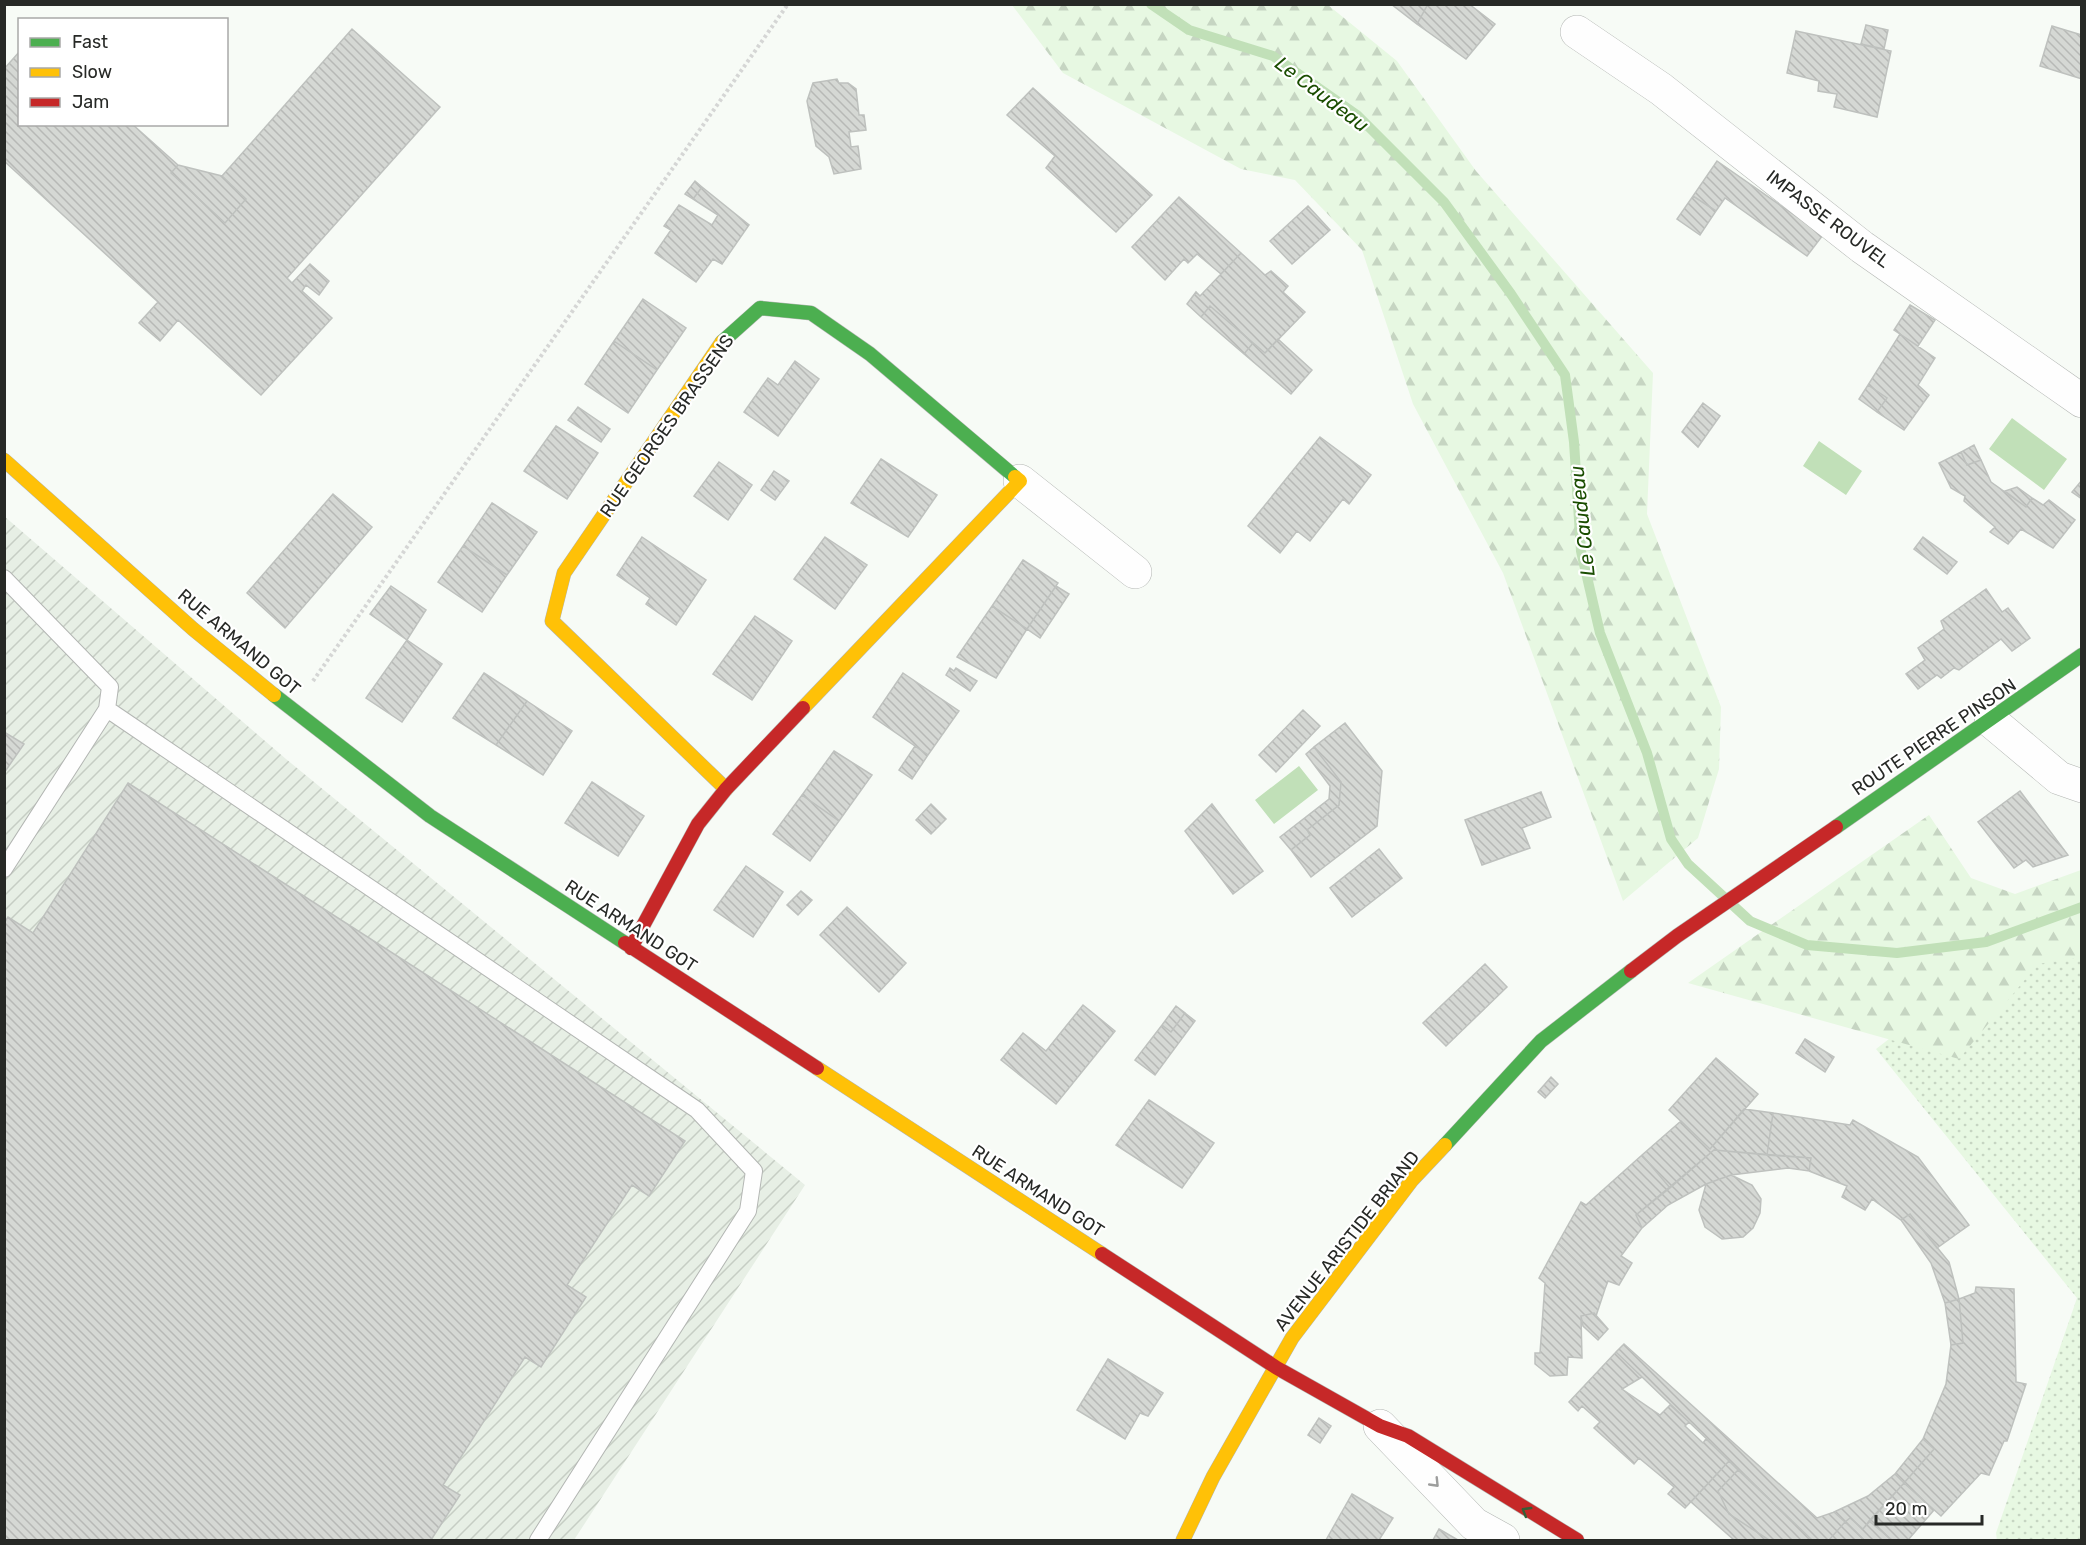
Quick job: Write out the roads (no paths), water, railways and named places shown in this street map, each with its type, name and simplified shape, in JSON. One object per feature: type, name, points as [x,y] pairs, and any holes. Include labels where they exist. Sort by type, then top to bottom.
[{"type":"street","name":"IMPASSE ROUVEL","points":[[1577,32],[1660,90],[1862,247],[2082,401]]},
{"type":"street","name":"RUE GEORGES BRASSENS","points":[[726,789],[552,621],[564,573],[725,337],[760,308],[811,313],[870,354],[940,417],[1135,572]]},
{"type":"street","name":"RUE ARMAND GOT","points":[[4,460],[194,629],[292,710],[430,816],[1277,1368],[1380,1426],[1407,1436],[1577,1540]]},
{"type":"street","points":[[631,948],[698,824],[726,789],[1020,481]]},
{"type":"street","name":"ROUTE PIERRE PINSON","points":[[1677,936],[1805,846],[1991,721],[2082,655]]},
{"type":"street","points":[[1991,721],[2059,778],[2082,786]]},
{"type":"street","name":"AVENUE ARISTIDE BRIAND","points":[[1183,1540],[1213,1478],[1292,1338],[1412,1180],[1541,1041],[1677,936]]},
{"type":"street","points":[[1380,1426],[1474,1524],[1503,1540]]},
{"type":"lane","points":[[4,578],[110,687],[107,709],[4,869]]},
{"type":"lane","points":[[107,709],[697,1110],[754,1171],[748,1211],[538,1540]]},
{"type":"waterway","name":"Le Caudeau","points":[[1151,4],[1189,30],[1273,56],[1357,115],[1444,202],[1511,294],[1565,375],[1574,442],[1581,551],[1600,633],[1647,753],[1671,839],[1688,864],[1750,921],[1807,945],[1897,953],[1986,942],[2082,907]]}]
